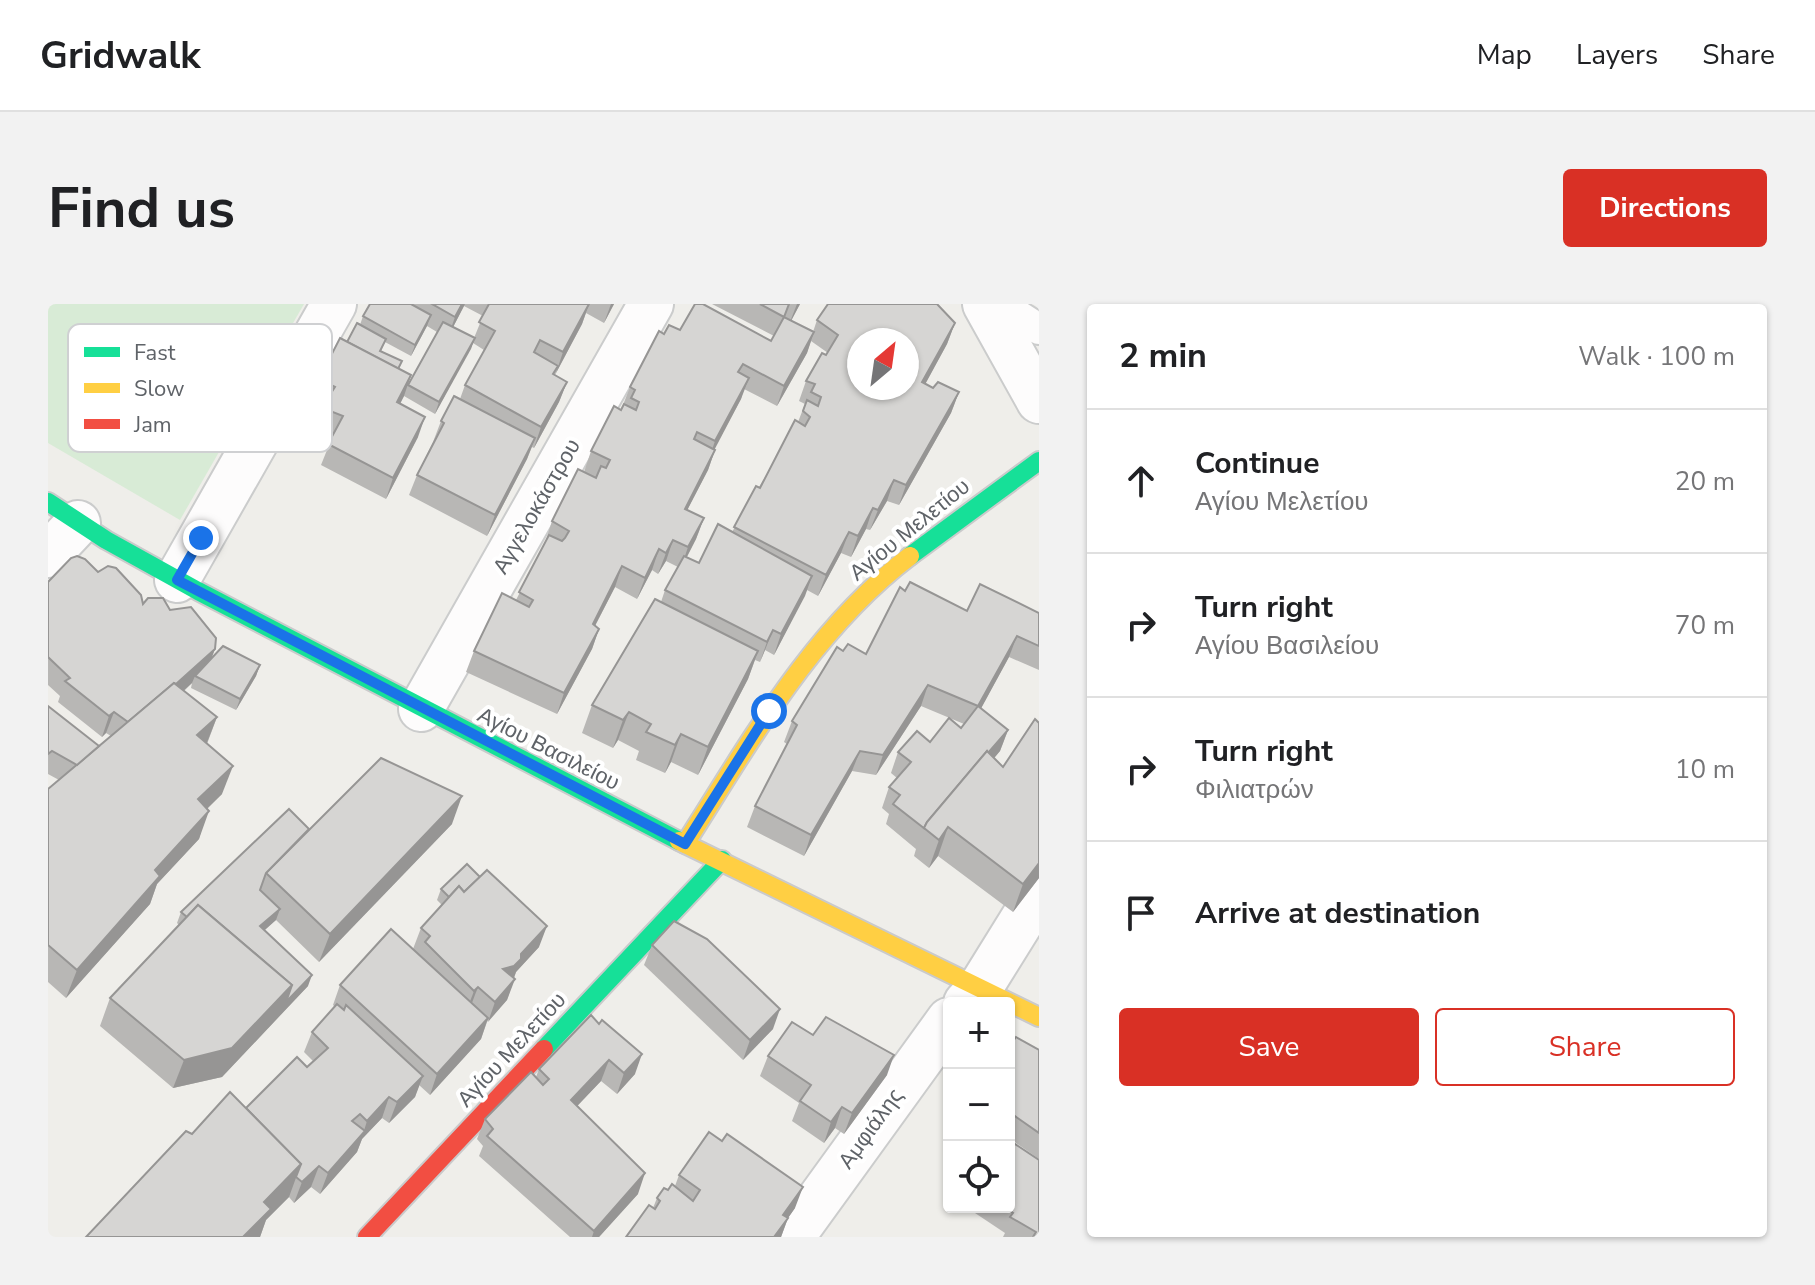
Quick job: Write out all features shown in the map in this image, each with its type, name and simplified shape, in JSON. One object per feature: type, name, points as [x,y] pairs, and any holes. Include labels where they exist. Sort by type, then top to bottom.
[{"type":"street","points":[[323,324],[334,304]]},
{"type":"street","name":"Αγγελοκάστρου","points":[[421,709],[651,304]]},
{"type":"street","points":[[985,304],[1039,401]]},
{"type":"street","points":[[177,580],[250,452]]},
{"type":"street","name":"Αγίου Μελετίου","points":[[685,844],[769,711],[836,625],[879,579],[1039,461]]},
{"type":"street","points":[[48,555],[63,512]]},
{"type":"street","name":"Αγίου Βασιλείου","points":[[63,512],[177,580],[421,709],[722,860],[973,996],[1039,1017]]},
{"type":"street","name":"Αγίου Μελετίου","points":[[367,1237],[722,860]]},
{"type":"street","points":[[973,996],[1039,893]]},
{"type":"street","name":"Αμφιάλης","points":[[792,1237],[943,1028]]},
{"type":"lane","points":[[1000,304],[1039,329]]},
{"type":"green space","points":[[48,304],[304,304],[293,324],[68,324],[68,452],[219,452],[180,520],[48,443]]},
{"type":"building","points":[[370,304],[411,304],[431,315],[415,345],[363,316]]},
{"type":"building","points":[[432,304],[462,304],[455,317]]},
{"type":"building","points":[[489,304],[589,304],[563,352],[540,340],[534,352],[558,366],[553,374],[567,382],[541,427],[465,385],[495,331],[479,322]]},
{"type":"building","points":[[695,304],[703,304],[771,341],[784,317],[814,332],[784,386],[743,364],[738,372],[749,378],[715,441],[697,432],[694,439],[715,450],[685,509],[704,518],[688,547],[673,540],[666,553],[659,549],[645,578],[622,566],[593,624],[599,629],[564,693],[474,651],[502,593],[529,607],[533,600],[519,592],[549,535],[562,541],[569,531],[552,521],[578,469],[596,478],[601,466],[606,468],[610,460],[591,451],[614,406],[621,410],[624,404],[636,410],[639,402],[631,398],[635,390],[630,387],[659,331],[664,334],[669,325],[680,330]]},
{"type":"building","points":[[760,304],[789,304],[784,317]]},
{"type":"building","points":[[828,304],[937,304],[955,323],[922,382],[933,388],[938,382],[959,392],[906,485],[894,480],[878,510],[873,508],[858,536],[849,532],[826,575],[734,527],[756,486],[760,488],[795,420],[805,426],[810,417],[803,411],[807,400],[818,406],[821,397],[811,392],[815,384],[806,381],[822,353],[826,355],[838,335],[817,320]]},
{"type":"building","points":[[443,322],[475,338],[439,402],[408,385]]},
{"type":"building","points":[[357,323],[386,339],[380,351],[402,361],[398,369],[347,342]]},
{"type":"building","points":[[340,338],[411,375],[397,402],[425,417],[393,478],[332,446],[332,437],[343,416],[332,412],[332,392],[335,387],[332,386],[332,354]]},
{"type":"building","points":[[454,396],[535,438],[495,515],[417,475]]},
{"type":"building","points":[[718,524],[812,576],[781,634],[773,630],[767,642],[665,590],[684,556],[699,563]]},
{"type":"building","points":[[77,556],[85,559],[98,572],[108,566],[116,568],[141,595],[143,604],[148,598],[163,598],[170,610],[191,607],[216,638],[215,649],[128,722],[114,712],[109,716],[65,681],[70,678],[48,657],[48,582],[71,558]]},
{"type":"building","points":[[910,582],[967,611],[980,584],[1039,613],[1039,646],[1017,636],[978,706],[928,685],[883,755],[860,751],[811,835],[755,806],[797,725],[792,721],[837,647],[843,651],[848,644],[866,654],[900,587],[905,591]]},
{"type":"building","points":[[655,599],[758,651],[708,747],[681,734],[675,745],[646,732],[651,724],[629,712],[623,720],[592,705]]},
{"type":"building","points":[[223,646],[260,665],[240,699],[195,676]]},
{"type":"building","points":[[174,683],[217,717],[197,735],[233,766],[198,799],[209,811],[155,870],[160,876],[77,970],[48,945],[48,789]]},
{"type":"building","points":[[48,706],[99,746],[77,765],[52,751],[48,754]]},
{"type":"building","points":[[978,706],[1008,730],[927,822],[925,829],[893,804],[900,795],[889,787],[911,762],[898,752],[917,731],[930,742],[949,718],[961,728]]},
{"type":"building","points":[[1035,719],[1039,723],[1039,863],[1023,884],[948,827],[939,840],[924,828],[987,751],[1003,767]]},
{"type":"building","points":[[381,758],[462,796],[330,934],[266,873]]},
{"type":"building","points":[[289,809],[309,829],[266,873],[260,890],[280,909],[260,926],[312,975],[286,1002],[292,985],[198,905],[187,917],[181,912]]},
{"type":"building","points":[[467,864],[480,877],[464,892],[459,886],[449,897],[441,889]]},
{"type":"building","points":[[487,870],[547,926],[514,966],[503,969],[515,979],[495,1002],[478,987],[474,991],[425,942],[430,936],[421,928],[459,886],[464,892]]},
{"type":"building","points":[[198,905],[292,985],[232,1048],[184,1060],[110,998]]},
{"type":"building","points":[[674,921],[707,939],[780,1009],[750,1040],[652,945]]},
{"type":"building","points":[[391,929],[488,1018],[437,1074],[340,985]]},
{"type":"building","points":[[337,1004],[344,1010],[346,1005],[423,1076],[397,1102],[389,1097],[367,1121],[360,1114],[352,1121],[365,1131],[328,1173],[319,1166],[302,1182],[296,1177],[301,1164],[246,1108],[297,1057],[307,1067],[328,1048],[312,1032]]},
{"type":"building","points":[[591,1015],[599,1024],[602,1020],[642,1054],[624,1073],[609,1060],[571,1100],[645,1173],[594,1231],[487,1136],[493,1129],[485,1119],[531,1072],[543,1085],[549,1079],[539,1069]]},
{"type":"building","points":[[826,1017],[894,1055],[852,1113],[842,1107],[831,1122],[800,1101],[811,1085],[768,1056],[792,1022],[813,1035]]},
{"type":"building","points":[[1015,1038],[1039,1050],[1039,1133],[1015,1116]]},
{"type":"building","points":[[230,1092],[301,1164],[264,1202],[271,1209],[243,1237],[86,1237],[186,1131],[192,1134]]},
{"type":"building","points":[[709,1132],[722,1141],[727,1134],[803,1187],[783,1215],[788,1218],[774,1237],[626,1237],[649,1205],[655,1209],[660,1201],[657,1198],[664,1188],[668,1190],[672,1184],[693,1201],[700,1190],[679,1175]]},
{"type":"building","points":[[1015,1144],[1039,1160],[1039,1237],[1033,1237],[1036,1232],[1010,1217],[1015,1213]]},
{"type":"traffic: fast","points":[[910,556],[1039,461]]},
{"type":"traffic: fast","points":[[48,502],[106,540],[198,591],[679,841]]},
{"type":"traffic: fast","points":[[544,1049],[722,860]]},
{"type":"traffic: slow","points":[[685,844],[759,728],[813,653],[875,585],[910,556]]},
{"type":"traffic: slow","points":[[679,841],[1039,1017]]},
{"type":"traffic: jam","points":[[367,1237],[544,1049]]},
{"type":"route","points":[[201,538],[177,580],[685,844],[769,711]]}]
